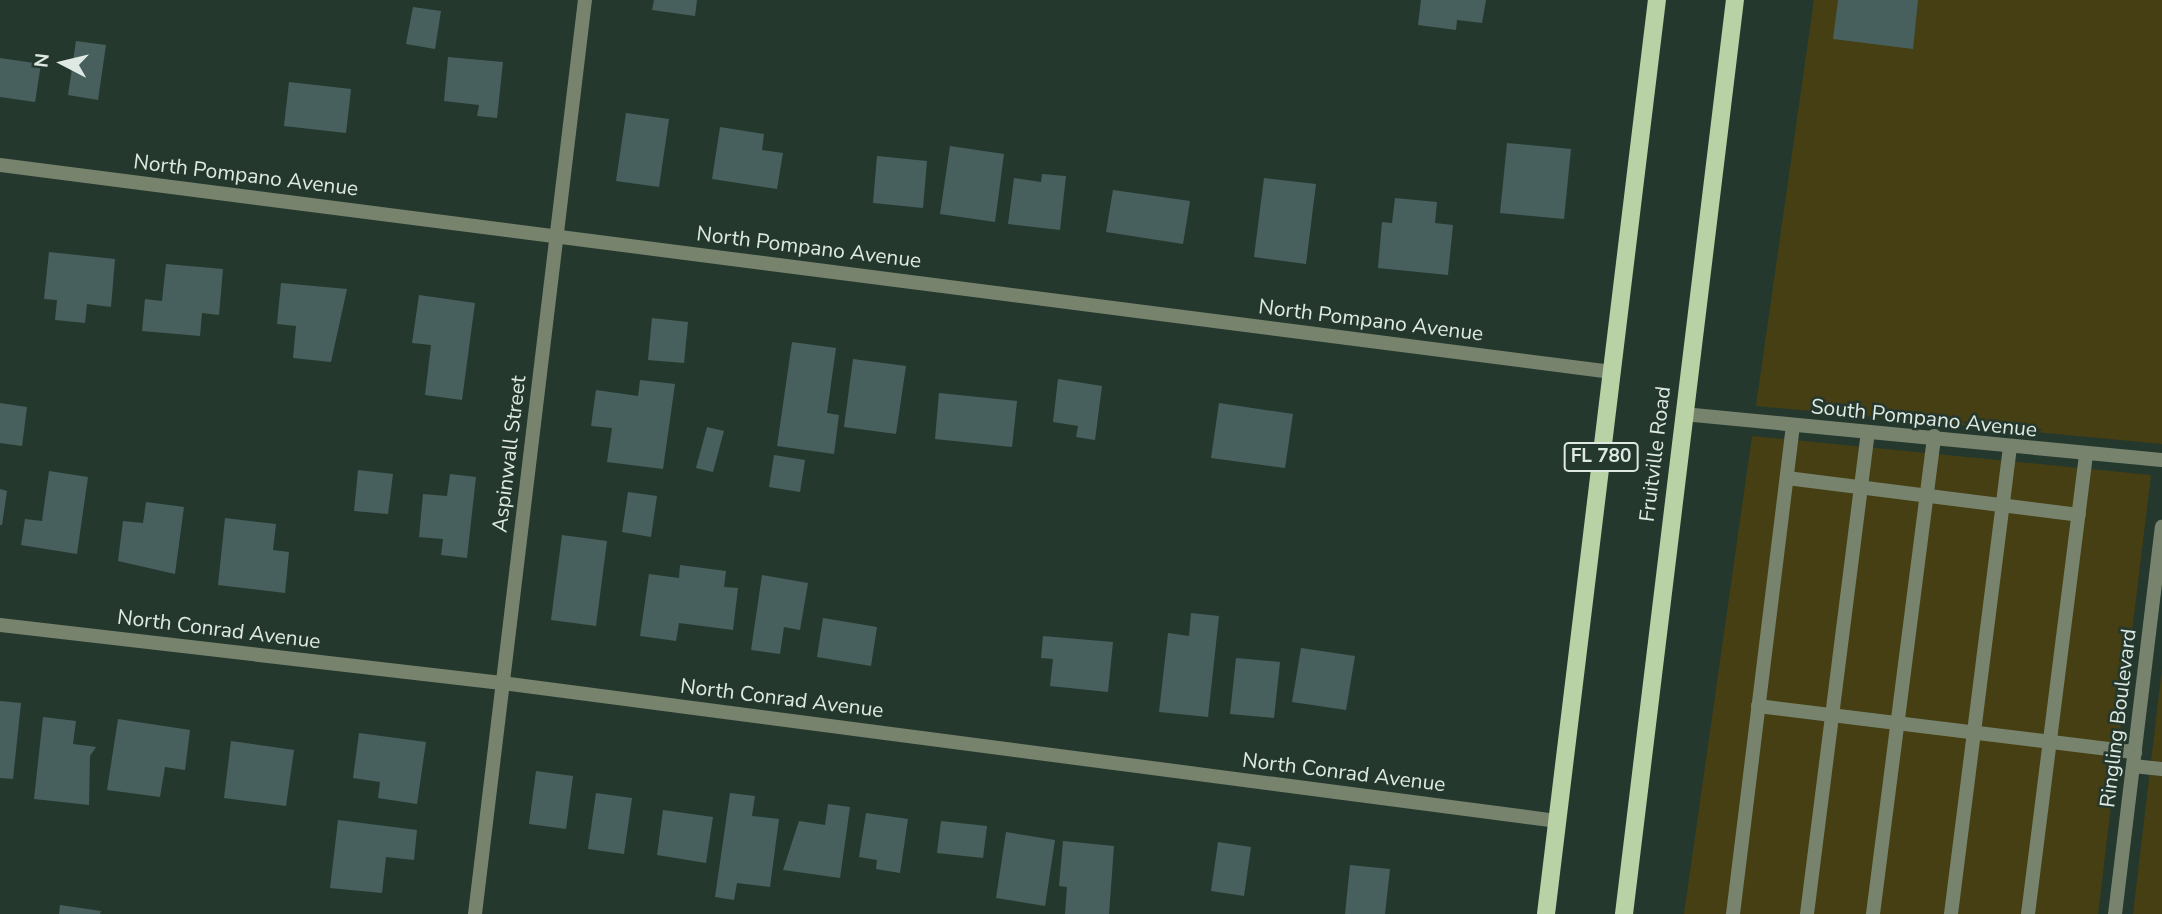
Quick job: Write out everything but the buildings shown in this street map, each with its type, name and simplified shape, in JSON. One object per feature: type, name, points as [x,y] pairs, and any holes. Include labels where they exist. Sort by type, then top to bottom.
[{"type":"main road","name":"FL 780","points":[[1546,914],[1657,0]]},
{"type":"main road","name":"Fruitville Road","points":[[1624,914],[1735,0]]},
{"type":"street","name":"Aspinwall Street","points":[[475,914],[585,0]]},
{"type":"street","name":"North Pompano Avenue","points":[[0,165],[1612,372]]},
{"type":"street","name":"South Pompano Avenue","points":[[1683,414],[1934,438],[2086,456],[2162,460]]},
{"type":"street","points":[[1733,914],[1793,426]]},
{"type":"street","points":[[1807,914],[1868,433]]},
{"type":"street","points":[[1873,914],[1934,438]]},
{"type":"street","points":[[1951,914],[2010,448]]},
{"type":"street","points":[[2028,914],[2086,456]]},
{"type":"street","points":[[1787,478],[2079,515]]},
{"type":"street","name":"Ringling Boulevard","points":[[2115,914],[2162,527]]},
{"type":"street","name":"North Conrad Avenue","points":[[0,625],[502,683],[1558,821]]},
{"type":"street","points":[[1758,706],[2050,741],[2134,759],[2162,769]]},
{"type":"shaded area","points":[[1814,0],[2162,0],[2162,444],[1756,406]]},
{"type":"shaded area","points":[[1752,436],[2151,475],[2098,914],[1684,914]]},
{"type":"shaded area","points":[[2162,669],[2162,914],[2133,914]]}]
